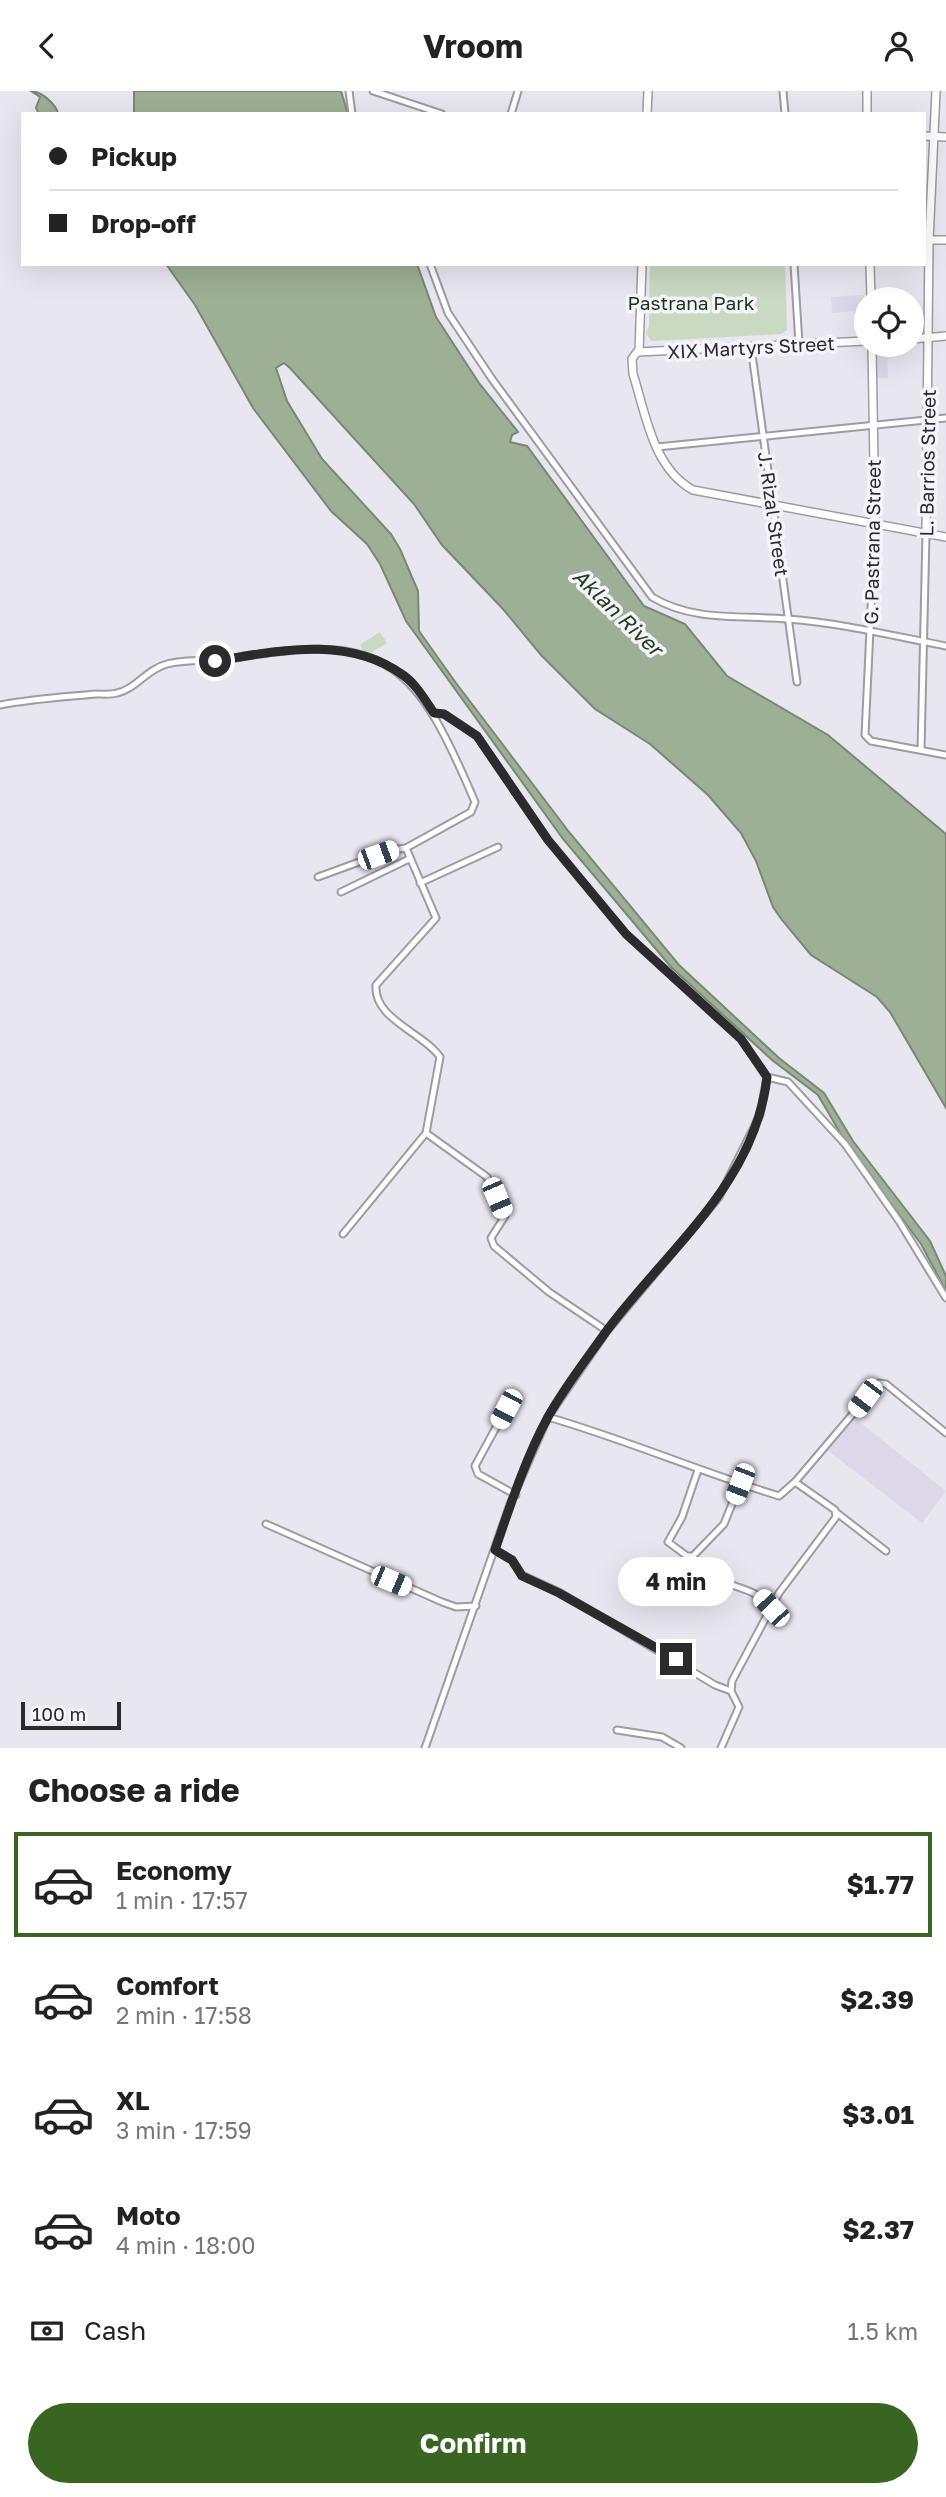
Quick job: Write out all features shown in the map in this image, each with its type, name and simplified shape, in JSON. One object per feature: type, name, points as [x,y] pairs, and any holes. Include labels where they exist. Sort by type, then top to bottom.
[{"type":"street","points":[[349,91],[352,112]]},
{"type":"street","points":[[373,91],[436,112]]},
{"type":"street","points":[[509,91],[517,93],[512,112]]},
{"type":"street","points":[[648,91],[648,112]]},
{"type":"street","points":[[783,91],[785,112]]},
{"type":"street","points":[[867,91],[867,112]]},
{"type":"street","name":"L. Barrios Street","points":[[921,750],[929,338],[927,240],[936,91]]},
{"type":"street","points":[[926,136],[946,137]]},
{"type":"street","points":[[927,240],[946,240]]},
{"type":"street","points":[[431,266],[448,313],[492,379],[652,597],[676,609],[724,617],[789,619],[946,646]]},
{"type":"street","points":[[642,266],[638,352],[632,359],[633,374],[657,447],[672,475],[693,491],[946,537]]},
{"type":"street","points":[[794,266],[799,344]]},
{"type":"street","points":[[870,266],[871,287]]},
{"type":"street","points":[[924,338],[946,336]]},
{"type":"street","name":"XIX Martyrs Street","points":[[638,352],[854,342]]},
{"type":"street","name":"J. Rizal Street","points":[[751,347],[797,682]]},
{"type":"street","name":"G. Pastrana Street","points":[[872,357],[875,524],[864,729],[867,738],[921,750]]},
{"type":"street","points":[[657,447],[946,418]]},
{"type":"street","points":[[0,705],[125,691],[152,670],[170,663],[215,661],[275,650],[330,649],[372,658],[389,665],[414,685],[434,713],[474,806],[471,811],[406,848],[392,850],[318,877]]},
{"type":"street","points":[[434,713],[444,714],[477,736],[548,840],[626,934],[741,1039],[767,1077],[788,1082],[845,1144],[900,1221],[946,1298]]},
{"type":"street","points":[[921,750],[946,755]]},
{"type":"street","points":[[420,883],[498,847]]},
{"type":"street","points":[[343,1234],[426,1133],[440,1057],[388,1013],[375,992],[381,978],[436,919],[406,848]]},
{"type":"street","points":[[341,892],[409,859]]},
{"type":"street","points":[[425,1748],[495,1550],[548,1417],[607,1331],[719,1197],[760,1115],[767,1077]]},
{"type":"street","points":[[426,1133],[489,1180],[505,1219],[491,1238],[494,1246],[549,1292],[607,1331]]},
{"type":"street","points":[[548,1417],[620,1438],[698,1470],[779,1496],[795,1482],[880,1383],[886,1384],[946,1433]]},
{"type":"street","points":[[506,1409],[475,1466],[478,1474],[516,1495]]},
{"type":"street","points":[[698,1470],[681,1517],[668,1542],[729,1583],[745,1587],[759,1595],[771,1608]]},
{"type":"street","points":[[795,1482],[886,1551]]},
{"type":"street","points":[[690,1557],[724,1524],[740,1484]]},
{"type":"street","points":[[721,1748],[739,1707],[731,1691],[732,1681],[771,1608],[837,1513]]},
{"type":"street","points":[[266,1524],[442,1602],[456,1607],[476,1606]]},
{"type":"street","points":[[495,1550],[512,1560],[522,1576],[559,1593],[676,1659],[715,1685],[731,1691]]},
{"type":"street","points":[[617,1730],[662,1737],[681,1748]]},
{"type":"shaded area","points":[[854,296],[854,311],[832,313],[831,297]]},
{"type":"shaded area","points":[[877,357],[887,357],[888,378],[878,378]]},
{"type":"shaded area","points":[[852,1416],[946,1491],[922,1523],[826,1449]]},
{"type":"green space","name":"Pastrana Park","points":[[650,266],[785,266],[787,330],[781,334],[651,341],[646,333],[649,326]]},
{"type":"green space","points":[[380,632],[387,643],[366,656],[360,645]]},
{"type":"water","points":[[31,91],[48,99],[57,112],[38,112],[36,108],[40,97]]},
{"type":"water","points":[[134,91],[341,91],[347,112],[134,112]]},
{"type":"water","name":"Aklan River","points":[[167,266],[418,266],[436,317],[479,383],[518,432],[512,435],[510,442],[527,446],[644,606],[685,624],[727,676],[828,735],[946,834],[946,1108],[890,1012],[877,997],[811,955],[782,920],[773,907],[756,861],[741,833],[708,795],[650,744],[595,709],[541,655],[503,609],[442,545],[414,504],[290,368],[284,363],[276,368],[287,401],[322,459],[391,534],[400,549],[418,591],[419,631],[456,683],[569,832],[679,965],[779,1058],[824,1093],[853,1141],[930,1241],[946,1276],[946,1291],[921,1244],[846,1143],[818,1095],[772,1060],[671,967],[563,839],[406,621],[380,564],[367,544],[331,511],[253,408],[195,305]]},
{"type":"route","points":[[215,661],[275,650],[330,649],[380,660],[404,676],[434,713],[444,714],[477,736],[548,840],[626,934],[741,1039],[767,1077],[760,1115],[745,1151],[719,1197],[607,1331],[548,1417],[510,1504],[495,1550],[512,1560],[522,1576],[559,1593],[676,1659]]}]
